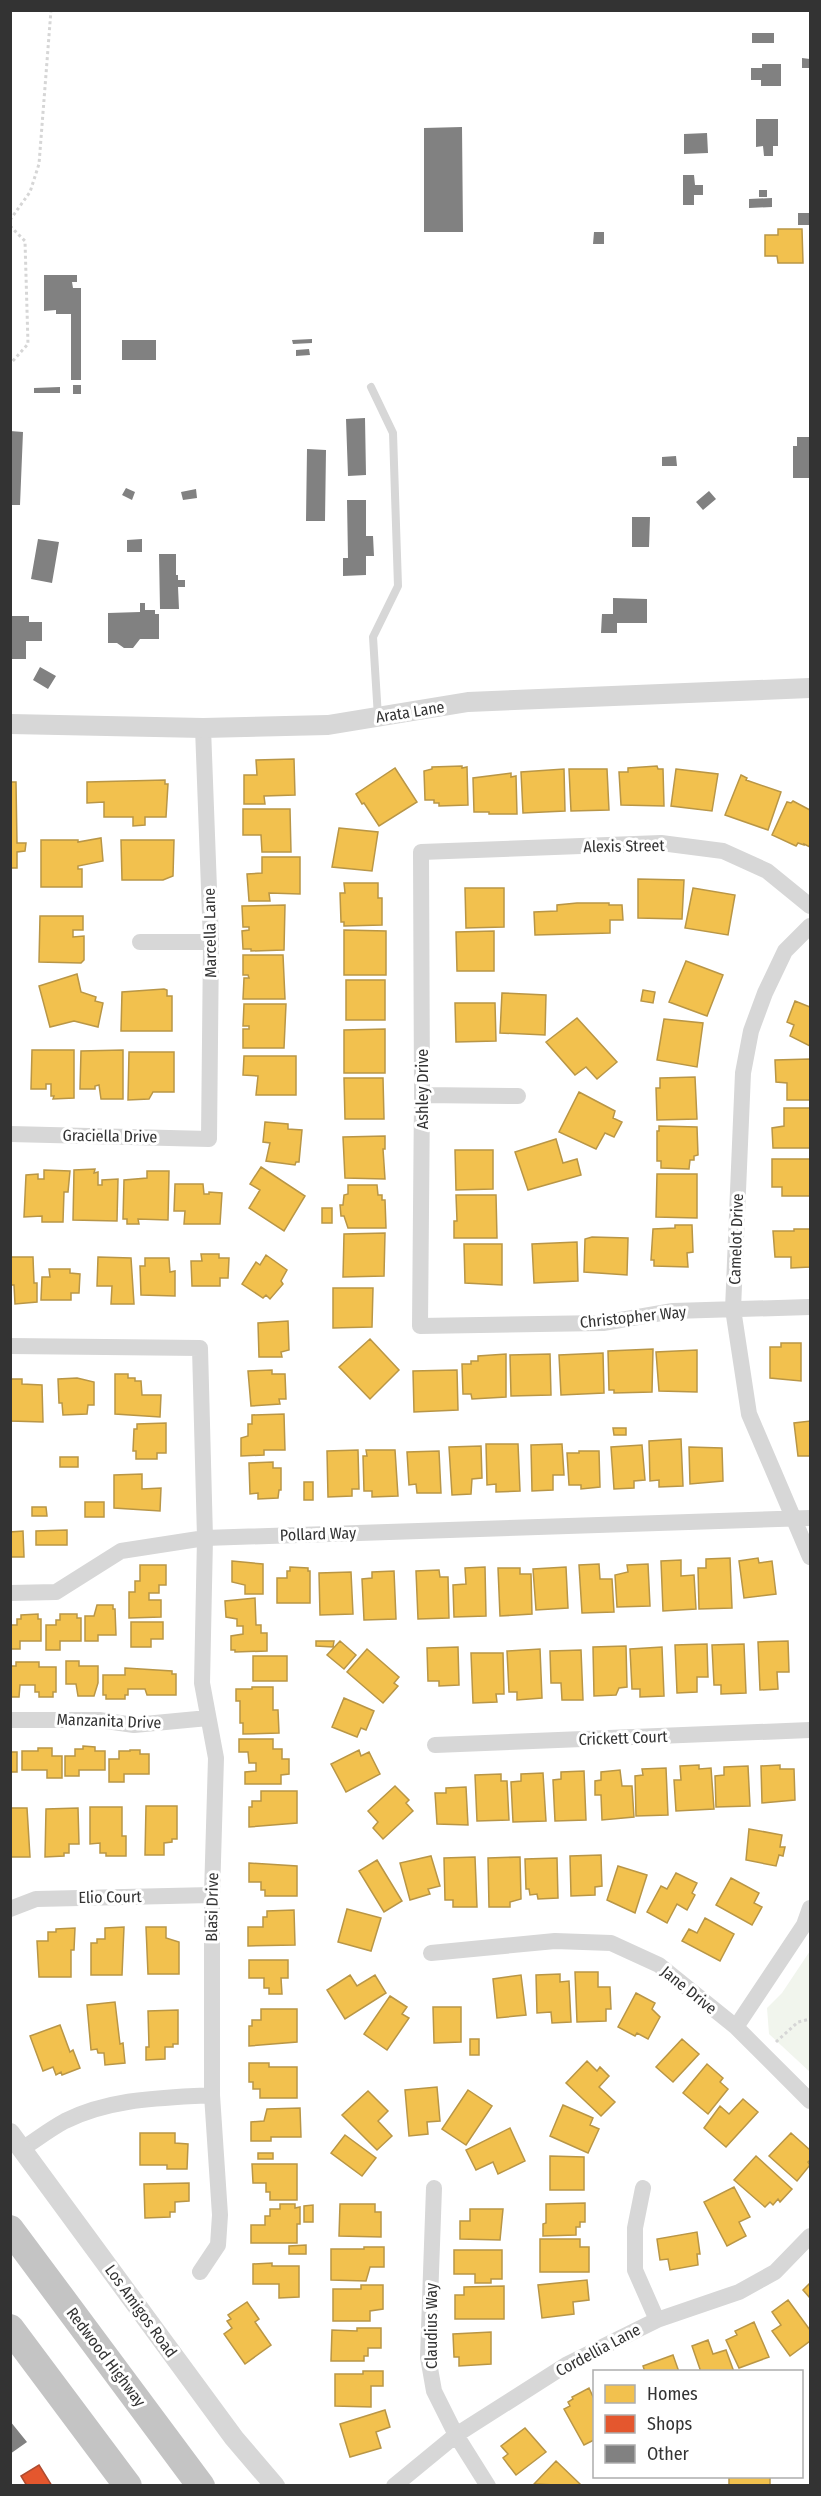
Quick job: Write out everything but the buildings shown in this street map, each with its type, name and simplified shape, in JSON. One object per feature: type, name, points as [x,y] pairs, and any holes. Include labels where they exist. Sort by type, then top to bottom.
[{"type":"highway","name":"Redwood Highway","points":[[10,2229],[201,2486]]},
{"type":"highway","points":[[10,2328],[128,2486]]},
{"type":"street","name":"Arata Lane","points":[[10,724],[203,728],[328,725],[468,702],[810,688]]},
{"type":"street","name":"Marcella Lane","points":[[203,728],[211,942],[209,1138]]},
{"type":"street","name":"Alexis Street","points":[[421,852],[661,843],[723,851],[767,871],[810,906]]},
{"type":"street","name":"Ashley Drive","points":[[420,1326],[421,852]]},
{"type":"street","name":"Camelot Drive","points":[[810,926],[785,951],[765,993],[751,1031],[743,1073],[733,1309],[749,1414],[802,1519],[810,1557]]},
{"type":"street","points":[[140,942],[211,942]]},
{"type":"street","points":[[422,1095],[518,1096]]},
{"type":"street","name":"Graciella Drive","points":[[10,1134],[209,1138]]},
{"type":"street","name":"Christopher Way","points":[[420,1326],[603,1323],[673,1311],[810,1307]]},
{"type":"street","points":[[10,1346],[200,1348],[205,1538]]},
{"type":"street","name":"Pollard Way","points":[[10,1593],[56,1592],[121,1551],[205,1538],[802,1519]]},
{"type":"street","name":"Blasi Drive","points":[[200,2272],[218,2244],[219,2225],[212,2095],[212,1895],[216,1758],[202,1683],[205,1538]]},
{"type":"street","name":"Manzanita Drive","points":[[10,1720],[99,1720],[135,1725],[208,1718]]},
{"type":"street","name":"Crickett Court","points":[[435,1745],[810,1730]]},
{"type":"street","name":"Elio Court","points":[[10,1909],[36,1899],[212,1895]]},
{"type":"street","points":[[736,2027],[804,1925],[810,1908]]},
{"type":"street","name":"Jane Drive","points":[[431,1953],[555,1941],[611,1943],[659,1965],[736,2027],[810,2101]]},
{"type":"street","points":[[16,2141],[98,2109],[128,2101],[212,2095]]},
{"type":"street","name":"Los Amigos Road","points":[[16,2141],[234,2438],[275,2486]]},
{"type":"street","name":"Claudius Way","points":[[434,2188],[428,2357],[434,2391],[456,2435],[488,2486]]},
{"type":"street","points":[[643,2188],[635,2228],[635,2270],[657,2319]]},
{"type":"street","name":"Cordellia Lane","points":[[394,2486],[456,2435],[566,2365],[657,2319],[748,2287],[775,2272],[810,2236]]},
{"type":"lane","points":[[371,387],[393,433],[398,586],[373,637],[378,717]]},
{"type":"path","points":[[10,220],[30,192],[39,164],[51,10]]},
{"type":"path","points":[[10,226],[25,241],[28,344],[10,364]]},
{"type":"path","points":[[777,2041],[798,2022],[810,2019]]},
{"type":"shaded area","points":[[810,1951],[810,2072],[769,2034],[767,2008],[782,1993]]}]
